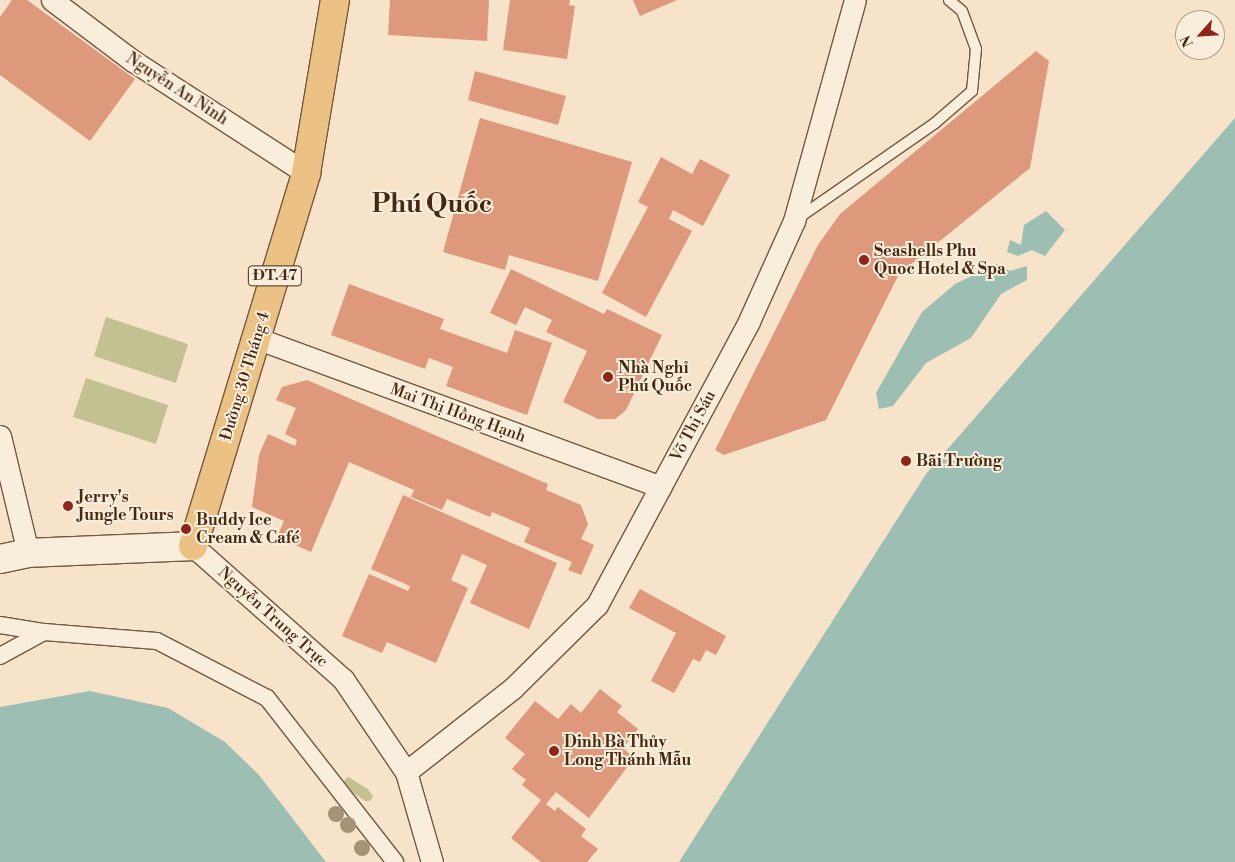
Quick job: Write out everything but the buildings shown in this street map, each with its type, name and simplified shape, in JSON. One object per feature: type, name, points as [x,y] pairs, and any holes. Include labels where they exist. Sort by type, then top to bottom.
[{"type":"main road","name":"Đường 30 Tháng 4","points":[[193,546],[306,173],[335,0]]},
{"type":"main road","points":[[0,559],[28,553],[193,546]]},
{"type":"street","name":"Nguyễn An Ninh","points":[[52,0],[132,61],[306,173]]},
{"type":"street","name":"Võ Thị Sáu","points":[[406,772],[513,688],[597,605],[749,321],[794,221],[855,0]]},
{"type":"street","name":"Mai Thị Hồng Hạnh","points":[[256,338],[660,487]]},
{"type":"street","points":[[0,436],[28,553]]},
{"type":"street","name":"Nguyễn Trung Trực","points":[[193,546],[343,678],[406,772],[432,862]]},
{"type":"street","points":[[0,625],[44,632],[156,641],[267,698],[395,862]]},
{"type":"street","points":[[0,656],[44,632]]},
{"type":"lane","points":[[794,221],[935,123],[972,91],[976,49],[962,11],[949,0]]},
{"type":"shaded area","points":[[106,317],[188,344],[176,383],[94,356]]},
{"type":"shaded area","points":[[86,378],[168,405],[156,444],[73,417]]},
{"type":"shaded area","points":[[348,777],[368,789],[373,797],[370,801],[365,801],[346,788],[342,783]]},
{"type":"water","points":[[1235,118],[1235,862],[679,862],[926,474]]},
{"type":"water","points":[[1046,211],[1065,230],[1045,256],[1032,250],[1018,256],[1007,252],[1010,240],[1021,245],[1024,225]]},
{"type":"water","points":[[997,264],[1010,271],[1027,266],[1027,280],[1001,294],[971,338],[926,363],[893,406],[879,409],[876,393],[922,312],[955,284]]},
{"type":"water","points":[[90,691],[168,708],[225,742],[259,775],[326,862],[0,862],[0,707]]},
{"type":"place","name":"Seashells Phu Quoc Hotel & Spa","points":[[864,260]]},
{"type":"place","name":"Nhà Nghỉ Phú Quốc","points":[[608,377]]},
{"type":"place","name":"Bãi Trường","points":[[906,461]]},
{"type":"place","name":"Jerry's Jungle Tours","points":[[68,506]]},
{"type":"place","name":"Buddy Ice Cream & Café","points":[[186,529]]},
{"type":"place","name":"Dinh Bà Thủy Long Thánh Mẫu","points":[[554,751]]},
{"type":"district","name":"Phú Quốc","points":[[432,205]]}]
